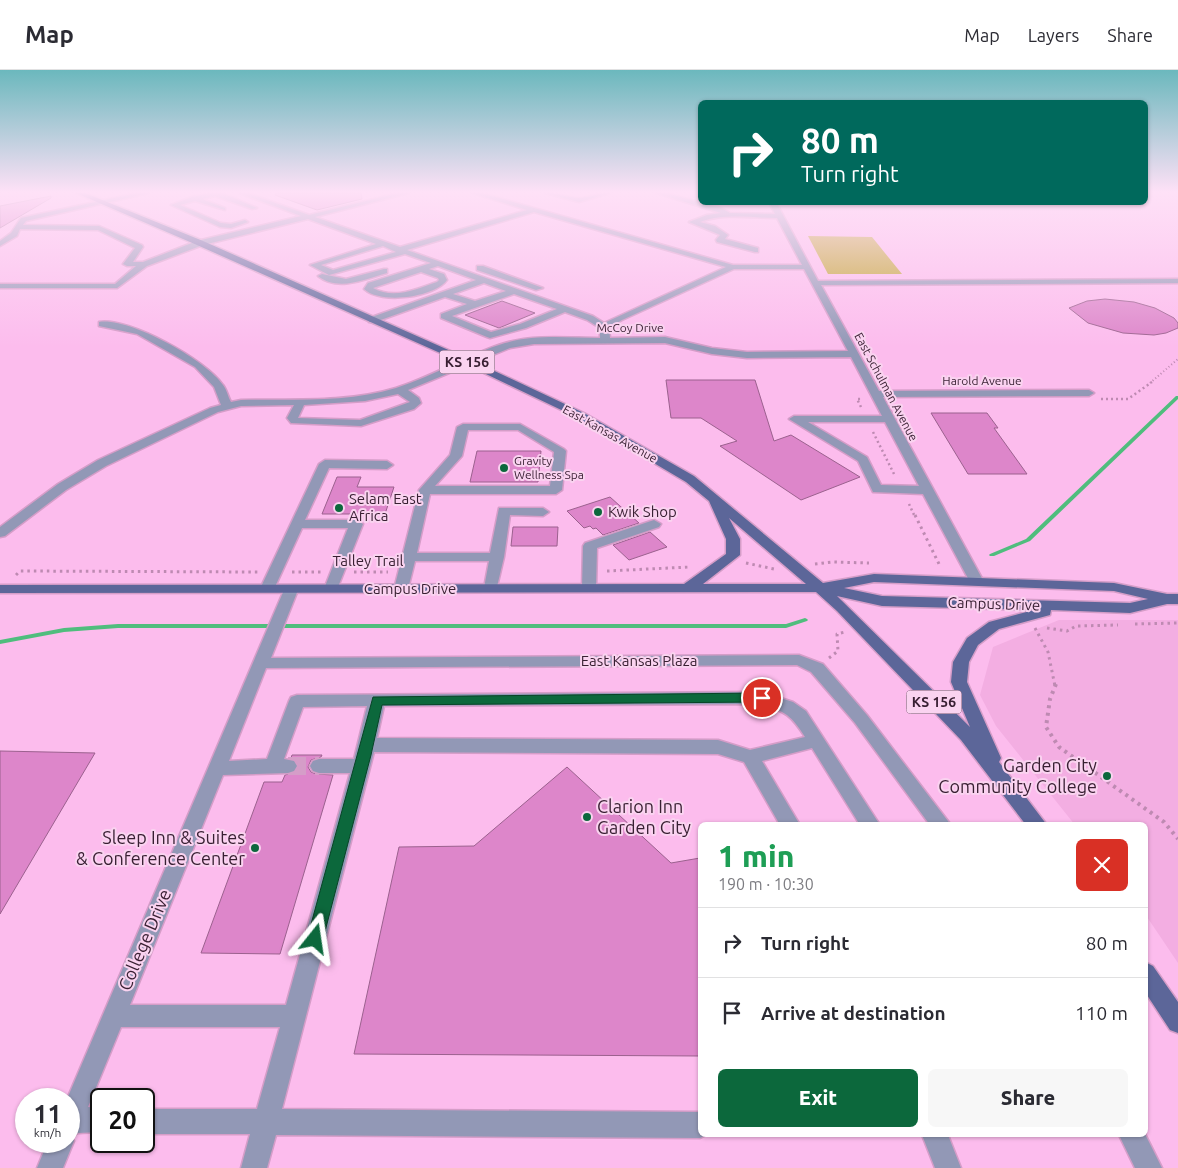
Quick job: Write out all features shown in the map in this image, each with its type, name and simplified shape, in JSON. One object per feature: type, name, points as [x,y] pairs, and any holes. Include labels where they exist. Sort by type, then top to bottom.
[{"type":"main road","name":"East Kansas Avenue","points":[[203,244],[468,362],[580,415],[690,479],[820,588],[860,627],[967,735],[1036,822]]},
{"type":"main road","points":[[689,587],[732,555],[733,539],[713,498]]},
{"type":"main road","name":"Campus Drive","points":[[0,589],[820,588],[874,578],[1114,587],[1173,599]]},
{"type":"main road","name":"Campus Drive","points":[[820,588],[882,601],[1130,608],[1173,599]]},
{"type":"main road","points":[[1002,780],[959,682],[961,662],[972,642],[994,625],[1029,615],[1078,607]]},
{"type":"main road","points":[[1148,977],[1178,1022]]},
{"type":"street","points":[[131,244],[139,248],[127,264],[144,264]]},
{"type":"street","points":[[0,286],[117,286],[144,264],[197,244]]},
{"type":"street","points":[[381,244],[305,268],[341,282],[390,269]]},
{"type":"street","points":[[383,244],[590,318],[604,327]]},
{"type":"street","points":[[314,265],[332,273],[388,257],[423,244]]},
{"type":"street","points":[[654,244],[733,267],[808,267]]},
{"type":"street","points":[[735,244],[756,250]]},
{"type":"street","name":"East Schulman Avenue","points":[[796,244],[977,582]]},
{"type":"street","points":[[388,257],[403,262]]},
{"type":"street","points":[[421,269],[441,276],[443,280],[440,284],[400,297],[385,297],[368,289],[371,285],[421,269],[437,264]]},
{"type":"street","points":[[604,327],[619,318],[733,267]]},
{"type":"street","points":[[480,268],[540,288]]},
{"type":"street","points":[[372,320],[483,280]]},
{"type":"street","points":[[816,283],[1178,281]]},
{"type":"street","points":[[513,291],[444,316],[490,335],[523,326],[564,309]]},
{"type":"street","points":[[446,294],[475,304]]},
{"type":"street","points":[[102,324],[140,332],[198,365],[219,386],[227,407]]},
{"type":"street","points":[[604,327],[605,340]]},
{"type":"street","name":"McCoy Drive","points":[[0,533],[62,487],[102,463],[161,433],[214,410],[250,403],[365,398],[400,390],[508,345],[534,341],[665,340],[712,351],[747,355],[854,354]]},
{"type":"street","points":[[301,402],[292,418],[295,421],[361,423],[380,418],[416,403],[415,400],[400,390]]},
{"type":"street","name":"Harold Avenue","points":[[875,394],[1090,393]]},
{"type":"street","points":[[888,419],[794,419],[863,459],[878,489],[927,490]]},
{"type":"street","points":[[401,589],[425,490],[456,456],[463,427],[520,427],[560,451],[556,490],[425,490]]},
{"type":"street","points":[[267,589],[325,464],[387,465]]},
{"type":"street","points":[[491,588],[504,511],[542,512]]},
{"type":"street","points":[[297,524],[356,524],[331,589]]},
{"type":"street","points":[[589,588],[590,546],[654,524]]},
{"type":"street","points":[[409,557],[497,557]]},
{"type":"street","name":"College Drive","points":[[80,1097],[291,590]]},
{"type":"street","name":"East Kansas Plaza","points":[[260,663],[798,660],[817,668]]},
{"type":"street","points":[[817,668],[861,719],[939,822]]},
{"type":"street","points":[[217,768],[281,766],[297,701],[762,698],[787,706],[800,715],[868,822]]},
{"type":"street","points":[[254,1168],[362,766],[377,700]]},
{"type":"street","points":[[367,745],[718,747],[750,757],[816,741]]},
{"type":"street","points":[[750,757],[788,822]]},
{"type":"street","points":[[318,766],[362,766]]},
{"type":"street","points":[[114,1016],[294,1016]]},
{"type":"street","points":[[155,1120],[698,1125]]},
{"type":"street","points":[[936,1137],[948,1168]]},
{"type":"street","points":[[1133,1137],[1149,1168]]},
{"type":"street","name":"College Drive","points":[[50,1168],[56,1153]]},
{"type":"path","points":[[872,430],[897,479]]},
{"type":"path","points":[[907,500],[939,564]]},
{"type":"path","points":[[738,561],[770,569]]},
{"type":"path","points":[[589,572],[696,566]]},
{"type":"path","name":"Talley Trail","points":[[15,577],[20,571],[406,572]]},
{"type":"path","points":[[1132,624],[1178,623]]},
{"type":"path","points":[[1122,624],[1076,626],[1067,631],[1033,625],[1048,652],[1056,683],[1050,699],[1046,727],[1059,747],[1164,822],[1178,839]]},
{"type":"path","points":[[817,668],[838,651],[837,634],[860,627]]},
{"type":"shaded area","points":[[812,244],[878,244],[902,274],[828,274]]},
{"type":"shaded area","name":"Garden City Community College","points":[[1059,620],[1178,620],[1178,963],[1148,918],[1148,822],[1073,822],[996,726],[980,695],[993,647]]},
{"type":"building","points":[[1105,299],[1134,302],[1155,308],[1174,318],[1178,323],[1178,328],[1154,335],[1123,333],[1088,323],[1069,308],[1087,301]]},
{"type":"building","points":[[502,301],[535,313],[499,328],[465,315]]},
{"type":"building","points":[[666,380],[755,380],[774,441],[791,435],[860,477],[801,500],[720,446],[737,441],[701,418],[671,418]]},
{"type":"building","points":[[931,413],[987,413],[998,428],[994,428],[1027,474],[968,474]]},
{"type":"building","points":[[477,451],[541,451],[538,482],[470,482]]},
{"type":"building","points":[[337,477],[361,477],[357,487],[394,487],[385,514],[322,514]]},
{"type":"building","name":"Kwik Shop","points":[[610,497],[639,523],[603,535],[596,528],[593,529],[590,526],[584,528],[567,511]]},
{"type":"building","points":[[513,527],[558,527],[557,546],[511,546]]},
{"type":"building","points":[[650,532],[667,547],[629,560],[613,545]]},
{"type":"building","points":[[0,751],[95,753],[0,914]]},
{"type":"building","points":[[292,755],[322,755],[311,760],[308,767],[311,772],[316,774],[333,775],[280,954],[201,953],[264,782],[282,782],[285,775],[296,772],[299,765],[296,760],[291,758]]},
{"type":"building","points":[[567,767],[671,863],[698,858],[698,1056],[354,1054],[399,847],[474,846]]},
{"type":"waterway","points":[[992,555],[1028,540],[1178,397]]},
{"type":"waterway","points":[[0,642],[64,630],[118,626],[786,626],[805,620]]},
{"type":"tunnel","points":[[288,766],[319,766]]},
{"type":"place","name":"Gravity Wellness Spa","points":[[504,468]]},
{"type":"place","name":"Selam East Africa","points":[[339,508]]},
{"type":"place","name":"Kwik Shop","points":[[598,512]]},
{"type":"place","name":"Garden City Community College","points":[[1107,776]]},
{"type":"place","name":"Clarion Inn Garden City","points":[[587,817]]},
{"type":"place","name":"Sleep Inn & Suites & Conference Center","points":[[255,848]]},
{"type":"route","points":[[315,939],[377,700],[762,698]]}]
